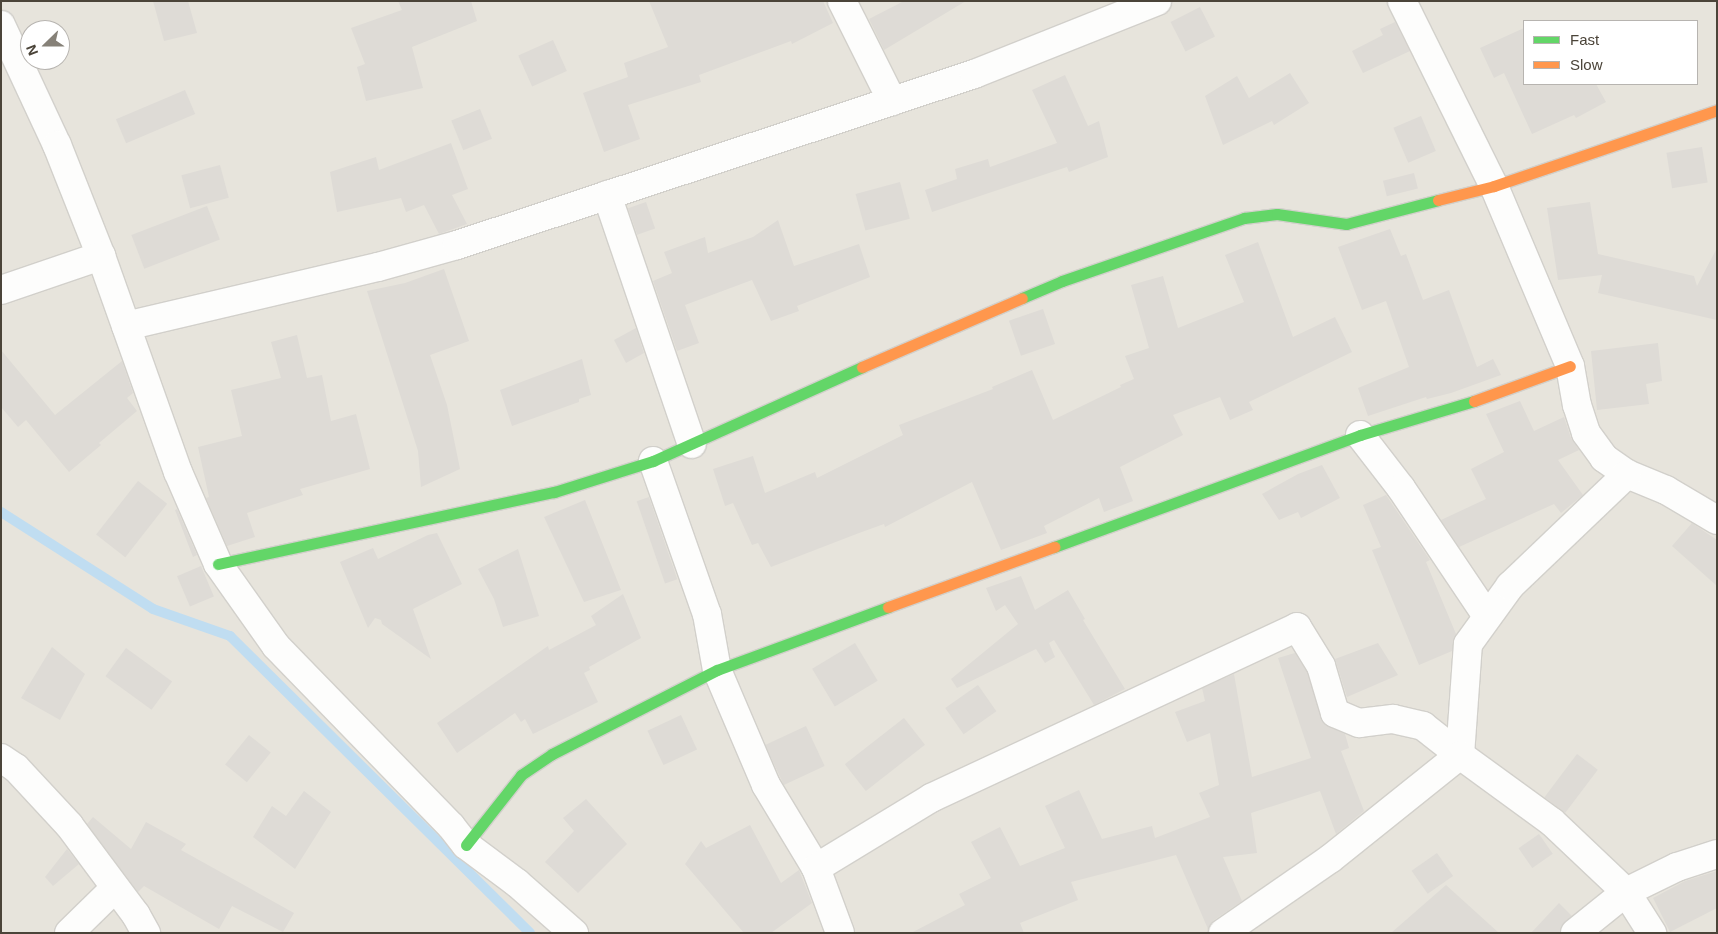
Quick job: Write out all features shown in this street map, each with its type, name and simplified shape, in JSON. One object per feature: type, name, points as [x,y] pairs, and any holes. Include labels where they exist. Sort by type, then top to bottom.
[{"type":"street","points":[[842,1],[892,101]]},
{"type":"street","points":[[126,326],[378,268],[457,245],[974,74],[1157,1]]},
{"type":"street","points":[[1402,1],[1494,186],[1570,366],[1577,406],[1586,434],[1604,458],[1627,474],[1666,490],[1717,520]]},
{"type":"street","points":[[1,25],[57,145],[101,256],[178,472],[218,564],[276,646],[451,826],[466,845],[517,882],[574,933]]},
{"type":"street","points":[[218,564],[554,492],[653,461],[884,357],[1062,282],[1244,218],[1277,214],[1346,224],[1494,186],[1717,110]]},
{"type":"street","points":[[607,196],[692,444]]},
{"type":"street","points":[[1,290],[101,256]]},
{"type":"street","points":[[466,845],[521,775],[533,766],[552,754],[717,670],[1360,436],[1406,420],[1456,408],[1570,366]]},
{"type":"street","points":[[1360,436],[1401,488],[1487,616]]},
{"type":"street","points":[[653,461],[707,614],[717,670],[766,785],[816,868],[840,933]]},
{"type":"street","points":[[1223,933],[1330,859],[1460,755],[1468,644],[1510,586],[1627,474]]},
{"type":"street","points":[[816,868],[931,798],[1296,627],[1322,666],[1335,713],[1359,723],[1394,720],[1423,726],[1552,822],[1626,892],[1652,933]]},
{"type":"street","points":[[1,758],[16,768],[46,798],[69,825],[146,933]]},
{"type":"street","points":[[1575,933],[1626,892],[1677,867],[1717,854]]},
{"type":"street","points":[[69,933],[115,888]]},
{"type":"shaded area","points":[[1,1],[1717,1],[1717,933],[1,933]]},
{"type":"building","points":[[153,1],[188,1],[197,33],[164,41]]},
{"type":"building","points":[[398,1],[471,1],[477,21],[412,47],[423,88],[366,101],[357,67],[365,64],[351,28],[402,10]]},
{"type":"building","points":[[649,1],[823,1],[833,23],[792,44],[791,41],[699,75],[701,82],[628,105],[640,139],[604,152],[583,93],[628,77],[624,63],[668,47]]},
{"type":"building","points":[[904,1],[966,1],[884,50],[869,19]]},
{"type":"building","points":[[1200,7],[1215,36],[1186,51],[1171,22]]},
{"type":"building","points":[[1395,22],[1410,51],[1363,73],[1352,51],[1383,35],[1380,29]]},
{"type":"building","points":[[1523,28],[1523,85],[1597,85],[1606,102],[1576,118],[1574,115],[1532,134],[1504,73],[1494,78],[1480,48]]},
{"type":"building","points":[[553,40],[567,71],[532,87],[518,55]]},
{"type":"building","points":[[1290,73],[1309,103],[1274,125],[1272,121],[1223,145],[1205,96],[1237,76],[1249,98]]},
{"type":"building","points":[[1065,75],[1088,126],[1099,121],[1108,157],[1069,172],[1067,167],[932,212],[925,190],[957,179],[955,169],[988,159],[990,167],[1057,143],[1032,90]]},
{"type":"building","points":[[185,90],[195,114],[126,143],[116,119]]},
{"type":"building","points":[[480,109],[492,139],[463,150],[451,121]]},
{"type":"building","points":[[1421,116],[1436,151],[1408,163],[1393,128]]},
{"type":"building","points":[[451,143],[468,189],[452,195],[467,224],[439,234],[424,205],[406,212],[401,198],[337,212],[330,172],[376,157],[379,170]]},
{"type":"building","points":[[1702,147],[1708,183],[1672,188],[1666,153]]},
{"type":"building","points":[[220,165],[229,198],[190,208],[181,175]]},
{"type":"building","points":[[1414,173],[1418,189],[1387,196],[1383,181]]},
{"type":"building","points":[[900,182],[910,219],[865,231],[856,194]]},
{"type":"building","points":[[646,202],[655,228],[637,235],[628,208]]},
{"type":"building","points":[[1590,202],[1598,254],[1694,276],[1697,286],[1717,248],[1717,320],[1598,293],[1602,275],[1558,280],[1547,208]]},
{"type":"building","points":[[207,206],[220,240],[144,269],[131,235]]},
{"type":"building","points":[[778,220],[794,266],[859,244],[870,277],[797,306],[799,311],[771,321],[752,280],[685,305],[699,343],[677,351],[653,281],[672,273],[664,252],[705,237],[708,253],[753,237]]},
{"type":"building","points":[[1390,229],[1401,256],[1406,254],[1423,300],[1449,290],[1477,367],[1493,359],[1501,375],[1451,393],[1427,399],[1426,397],[1368,416],[1358,388],[1409,367],[1386,301],[1362,310],[1338,247]]},
{"type":"building","points":[[1258,242],[1293,337],[1335,317],[1352,352],[1249,402],[1253,410],[1230,420],[1220,397],[1173,415],[1183,435],[1120,467],[1133,501],[1104,512],[1099,498],[1044,526],[1047,533],[1001,550],[972,482],[885,527],[884,524],[771,567],[758,543],[752,545],[733,503],[725,506],[713,469],[753,456],[765,493],[815,472],[817,478],[903,435],[899,425],[993,389],[992,387],[1032,370],[1053,420],[1121,387],[1120,385],[1134,379],[1125,356],[1149,348],[1131,285],[1163,276],[1178,328],[1244,302],[1225,255]]},
{"type":"building","points":[[444,269],[469,341],[430,355],[447,405],[460,469],[421,487],[418,451],[367,291],[405,283]]},
{"type":"building","points":[[1043,309],[1055,344],[1021,356],[1009,321]]},
{"type":"building","points":[[636,328],[644,353],[626,363],[614,340]]},
{"type":"building","points":[[297,335],[307,378],[322,375],[331,421],[356,414],[370,469],[300,489],[303,495],[247,513],[255,537],[227,546],[206,498],[209,497],[198,447],[242,436],[231,390],[281,378],[271,342]]},
{"type":"building","points":[[1658,343],[1662,381],[1646,384],[1649,404],[1597,410],[1591,351]]},
{"type":"building","points":[[1,350],[55,415],[122,361],[133,393],[127,398],[137,411],[99,443],[101,445],[69,472],[26,420],[18,427],[1,407]]},
{"type":"building","points":[[582,359],[591,395],[579,399],[579,402],[512,426],[500,390]]},
{"type":"building","points":[[1520,401],[1534,431],[1564,417],[1571,438],[1579,450],[1558,460],[1583,495],[1561,513],[1554,504],[1459,547],[1441,520],[1486,499],[1471,469],[1504,452],[1486,414]]},
{"type":"building","points":[[1322,465],[1340,498],[1301,518],[1298,512],[1279,520],[1262,494],[1298,474]]},
{"type":"building","points":[[138,481],[167,504],[125,557],[96,535]]},
{"type":"building","points":[[1386,495],[1430,560],[1426,562],[1456,634],[1452,651],[1419,665],[1372,550],[1381,547],[1363,505]]},
{"type":"building","points":[[649,497],[677,579],[665,583],[637,501]]},
{"type":"building","points":[[585,500],[621,590],[584,602],[544,517]]},
{"type":"building","points":[[177,509],[197,555],[193,557],[175,510]]},
{"type":"building","points":[[1692,523],[1717,540],[1717,586],[1672,546]]},
{"type":"building","points":[[437,533],[462,584],[413,609],[431,659],[382,624],[381,620],[375,618],[368,628],[340,562],[373,548],[378,559],[428,535]]},
{"type":"building","points":[[518,549],[539,616],[503,627],[494,599],[478,569]]},
{"type":"building","points":[[201,566],[214,596],[190,607],[177,576]]},
{"type":"building","points":[[1021,576],[1035,610],[1068,590],[1085,619],[1083,620],[1125,689],[1094,705],[1054,640],[1049,643],[1055,657],[1045,663],[1036,649],[957,688],[951,679],[1018,624],[1005,605],[996,611],[986,588]]},
{"type":"building","points":[[623,594],[641,638],[589,667],[590,670],[584,673],[598,702],[533,734],[525,719],[521,722],[515,713],[457,753],[437,723],[548,646],[549,650],[596,625],[591,616]]},
{"type":"building","points":[[855,643],[878,681],[835,706],[812,669]]},
{"type":"building","points":[[1378,643],[1398,675],[1347,697],[1335,659]]},
{"type":"building","points":[[52,647],[85,674],[60,720],[21,698]]},
{"type":"building","points":[[126,648],[172,682],[152,710],[105,676]]},
{"type":"building","points":[[1295,653],[1307,672],[1323,723],[1345,734],[1349,748],[1341,751],[1364,811],[1336,834],[1320,791],[1251,813],[1257,853],[1223,857],[1242,901],[1214,920],[1208,929],[1176,855],[1071,882],[1078,900],[1020,923],[1024,933],[911,933],[965,905],[959,894],[991,878],[971,842],[1000,827],[1020,866],[1065,848],[1045,806],[1079,790],[1102,839],[1152,826],[1155,838],[1210,817],[1199,793],[1219,785],[1210,733],[1187,742],[1175,712],[1205,701],[1202,688],[1234,674],[1252,777],[1311,758],[1278,658]]},
{"type":"building","points":[[978,685],[996,711],[964,734],[945,708]]},
{"type":"building","points":[[681,715],[697,749],[664,765],[647,731]]},
{"type":"building","points":[[904,718],[925,745],[866,791],[845,764]]},
{"type":"building","points":[[806,726],[825,766],[784,785],[765,745]]},
{"type":"building","points":[[249,735],[271,753],[247,782],[225,765]]},
{"type":"building","points":[[1577,754],[1598,770],[1565,813],[1545,797]]},
{"type":"building","points":[[304,791],[331,812],[295,869],[253,837],[272,806],[286,816]]},
{"type":"building","points":[[586,799],[627,844],[578,893],[545,862],[574,831],[563,818]]},
{"type":"building","points":[[93,817],[131,849],[146,822],[186,844],[181,850],[294,913],[283,932],[232,906],[219,929],[144,886],[138,892],[87,824]]},
{"type":"building","points":[[750,825],[781,883],[799,870],[812,903],[771,933],[744,933],[685,864],[701,841],[706,848]]},
{"type":"building","points":[[1539,834],[1553,854],[1532,868],[1519,848]]},
{"type":"building","points":[[67,849],[79,864],[53,886],[45,877]]},
{"type":"building","points":[[1437,853],[1453,876],[1428,894],[1412,871]]},
{"type":"building","points":[[1717,871],[1717,908],[1670,932],[1653,898],[1685,881]]},
{"type":"building","points":[[1446,885],[1499,933],[1391,933]]},
{"type":"building","points":[[1559,903],[1572,916],[1561,927],[1560,933],[1531,933]]},
{"type":"waterway","points":[[1,512],[153,609],[230,636],[530,933]]},
{"type":"traffic: fast","points":[[1022,298],[1062,281],[1244,218],[1277,214],[1346,224],[1438,200]]},
{"type":"traffic: fast","points":[[218,564],[554,492],[653,461],[862,367]]},
{"type":"traffic: fast","points":[[1054,547],[1360,435],[1474,401]]},
{"type":"traffic: fast","points":[[466,845],[521,775],[552,754],[717,670],[888,607]]},
{"type":"traffic: slow","points":[[1438,200],[1494,186],[1717,110]]},
{"type":"traffic: slow","points":[[862,367],[1022,298]]},
{"type":"traffic: slow","points":[[1474,401],[1570,366]]},
{"type":"traffic: slow","points":[[888,607],[1054,547]]}]
